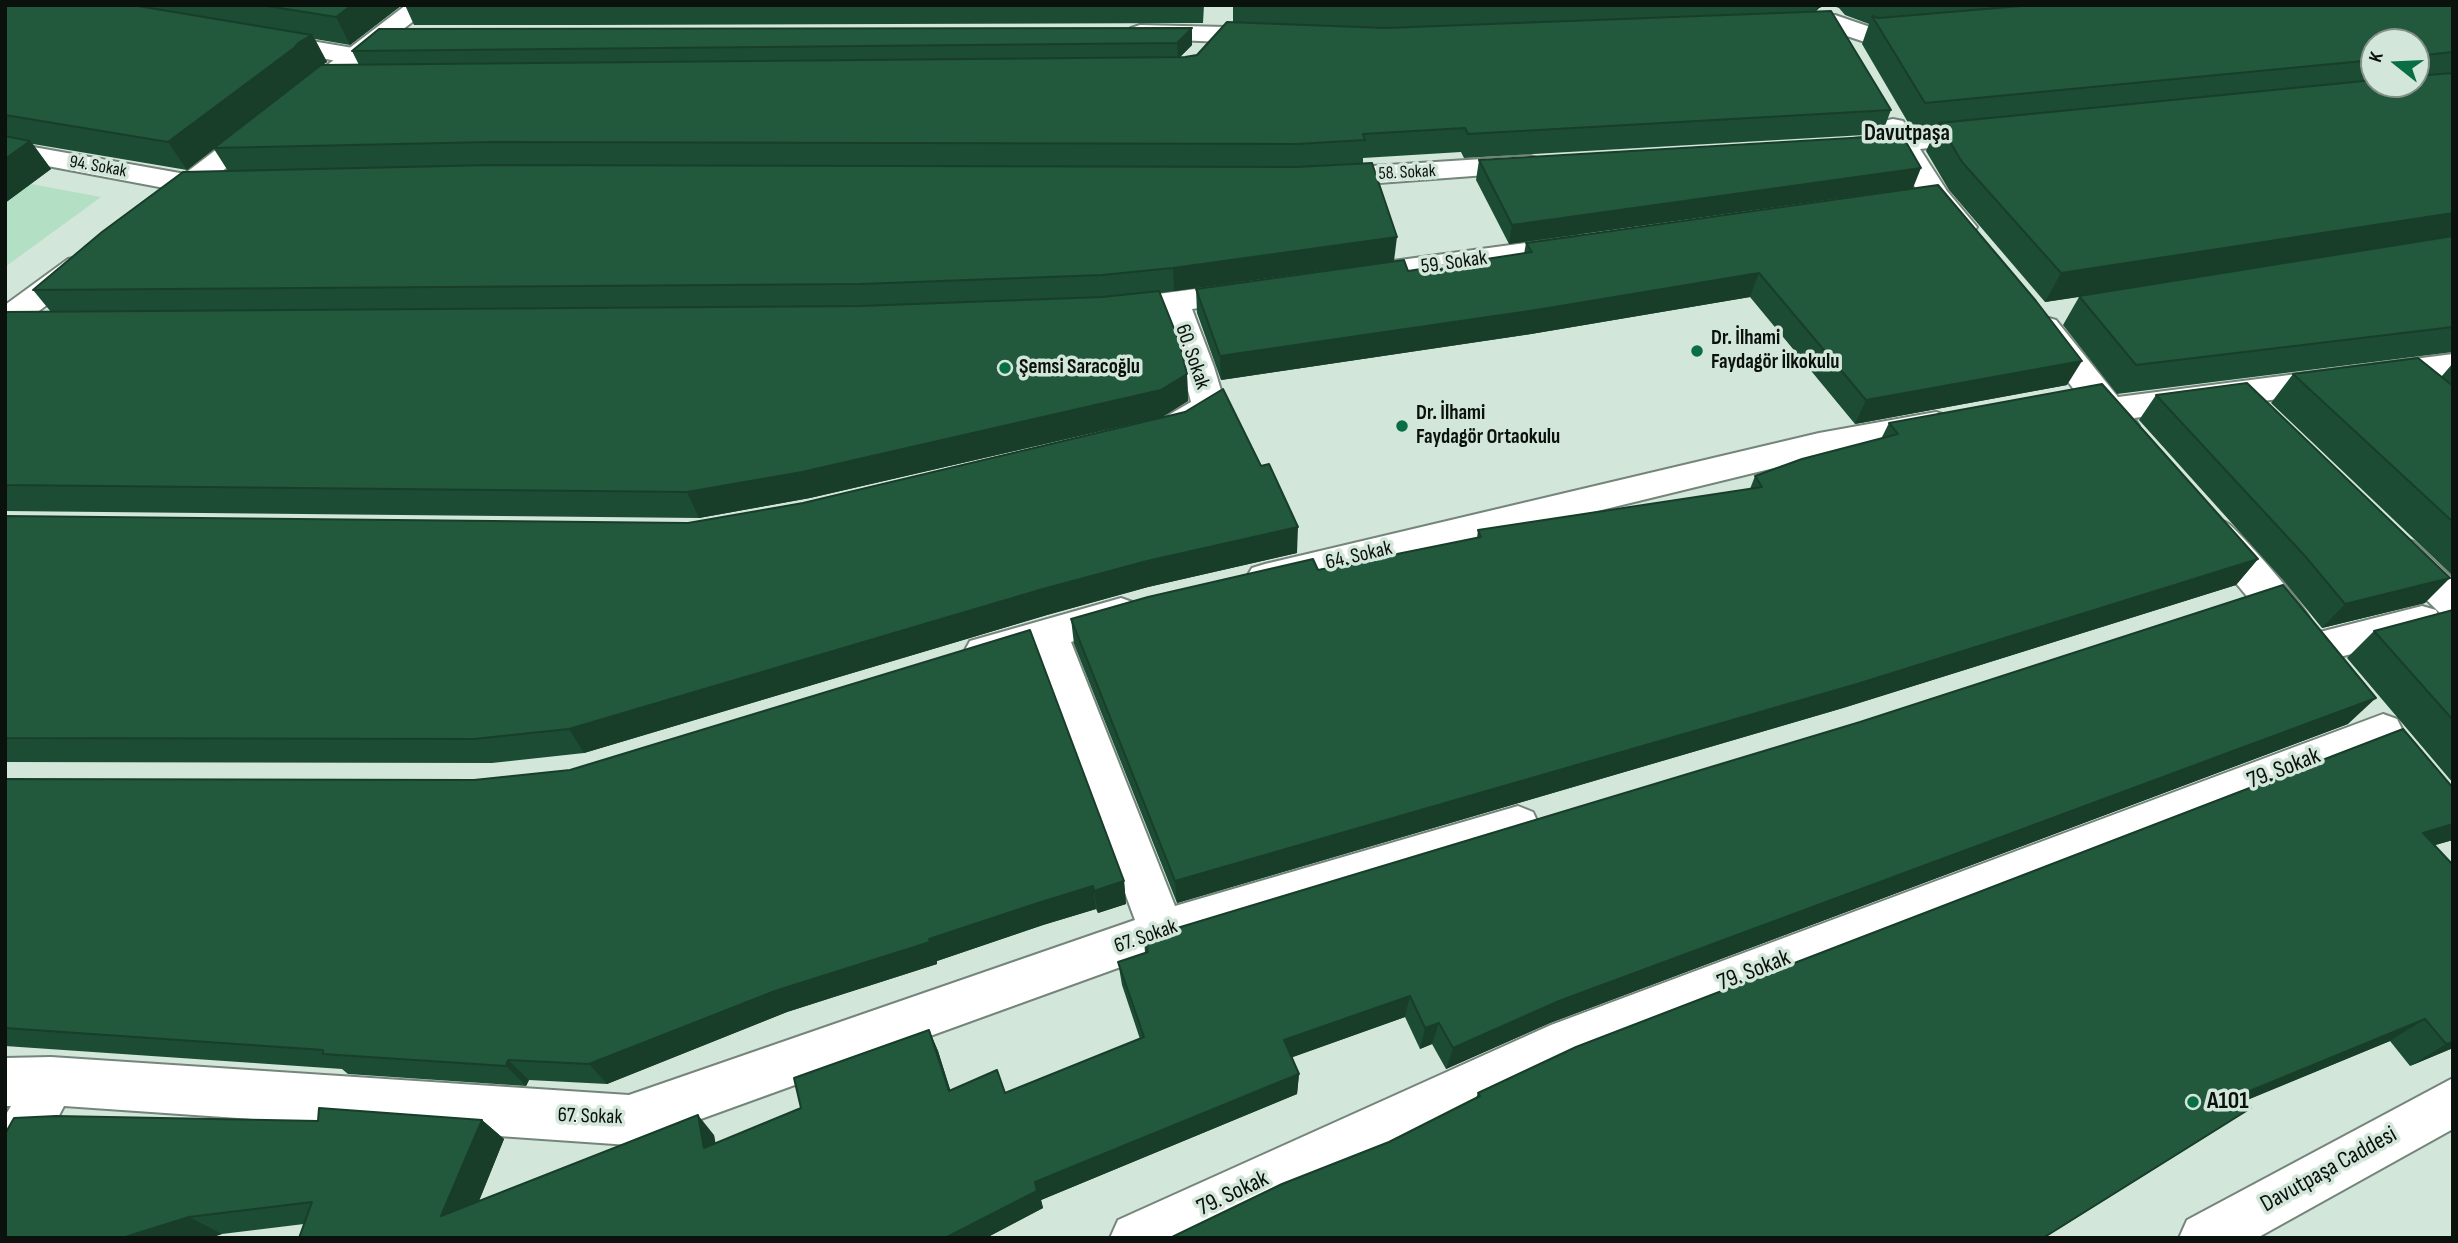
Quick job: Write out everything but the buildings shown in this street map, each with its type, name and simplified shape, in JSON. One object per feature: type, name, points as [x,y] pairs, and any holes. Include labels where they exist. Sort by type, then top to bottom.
[{"type":"street","points":[[147,216],[324,78],[359,67],[380,35],[422,5]]},
{"type":"street","points":[[1758,24],[1828,14],[1868,35],[1935,29]]},
{"type":"street","points":[[1828,14],[1855,59]]},
{"type":"street","points":[[1109,33],[1218,24],[1287,37]]},
{"type":"street","points":[[1194,61],[1218,24]]},
{"type":"street","points":[[380,35],[422,36]]},
{"type":"street","points":[[244,38],[359,67]]},
{"type":"street","points":[[1875,95],[1902,143],[1921,198],[1986,256]]},
{"type":"street","points":[[1835,147],[2012,132]]},
{"type":"street","name":"94. Sokak","points":[[5,150],[191,184]]},
{"type":"street","name":"58. Sokak","points":[[1296,180],[1550,164]]},
{"type":"street","points":[[191,184],[251,181]]},
{"type":"street","name":"59. Sokak","points":[[1322,281],[1608,241]]},
{"type":"street","points":[[5,321],[103,248]]},
{"type":"street","points":[[1090,311],[1174,303],[1282,287]]},
{"type":"street","name":"60. Sokak","points":[[1146,434],[1173,428],[1209,407],[1198,367],[1174,303]]},
{"type":"street","points":[[2042,312],[2102,402],[2143,450]]},
{"type":"street","points":[[5,327],[47,327]]},
{"type":"street","points":[[2057,402],[2102,402],[2236,392],[2453,365]]},
{"type":"street","points":[[2401,372],[2432,397]]},
{"type":"street","points":[[2236,392],[2265,421]]},
{"type":"street","name":"64. Sokak","points":[[1230,586],[1819,445],[1965,419]]},
{"type":"street","points":[[2197,511],[2248,598],[2312,649],[2339,680]]},
{"type":"street","points":[[2374,526],[2453,603]]},
{"type":"street","points":[[955,661],[1149,605]]},
{"type":"street","points":[[2312,649],[2453,613]]},
{"type":"street","points":[[1048,633],[1162,930]]},
{"type":"street","name":"79. Sokak","points":[[1136,1238],[1551,1048],[2382,731]]},
{"type":"street","name":"67. Sokak","points":[[28,1081],[629,1120],[1162,930],[1550,816]]},
{"type":"street","points":[[5,1166],[28,1081]]},
{"type":"street","name":"Davutpaşa Caddesi","points":[[2205,1238],[2453,1102]]},
{"type":"green space","points":[[15,181],[101,197],[5,267],[5,187]]},
{"type":"place","name":"Dr. İlhami Faydagör İlkokulu","points":[[1697,351]]},
{"type":"place","name":"Şemsi Saracoğlu","points":[[1005,368]]},
{"type":"place","name":"Dr. İlhami Faydagör Ortaokulu","points":[[1402,426]]},
{"type":"place","name":"A101","points":[[2193,1102]]},
{"type":"district","name":"Davutpaşa","points":[[1907,134]]}]
